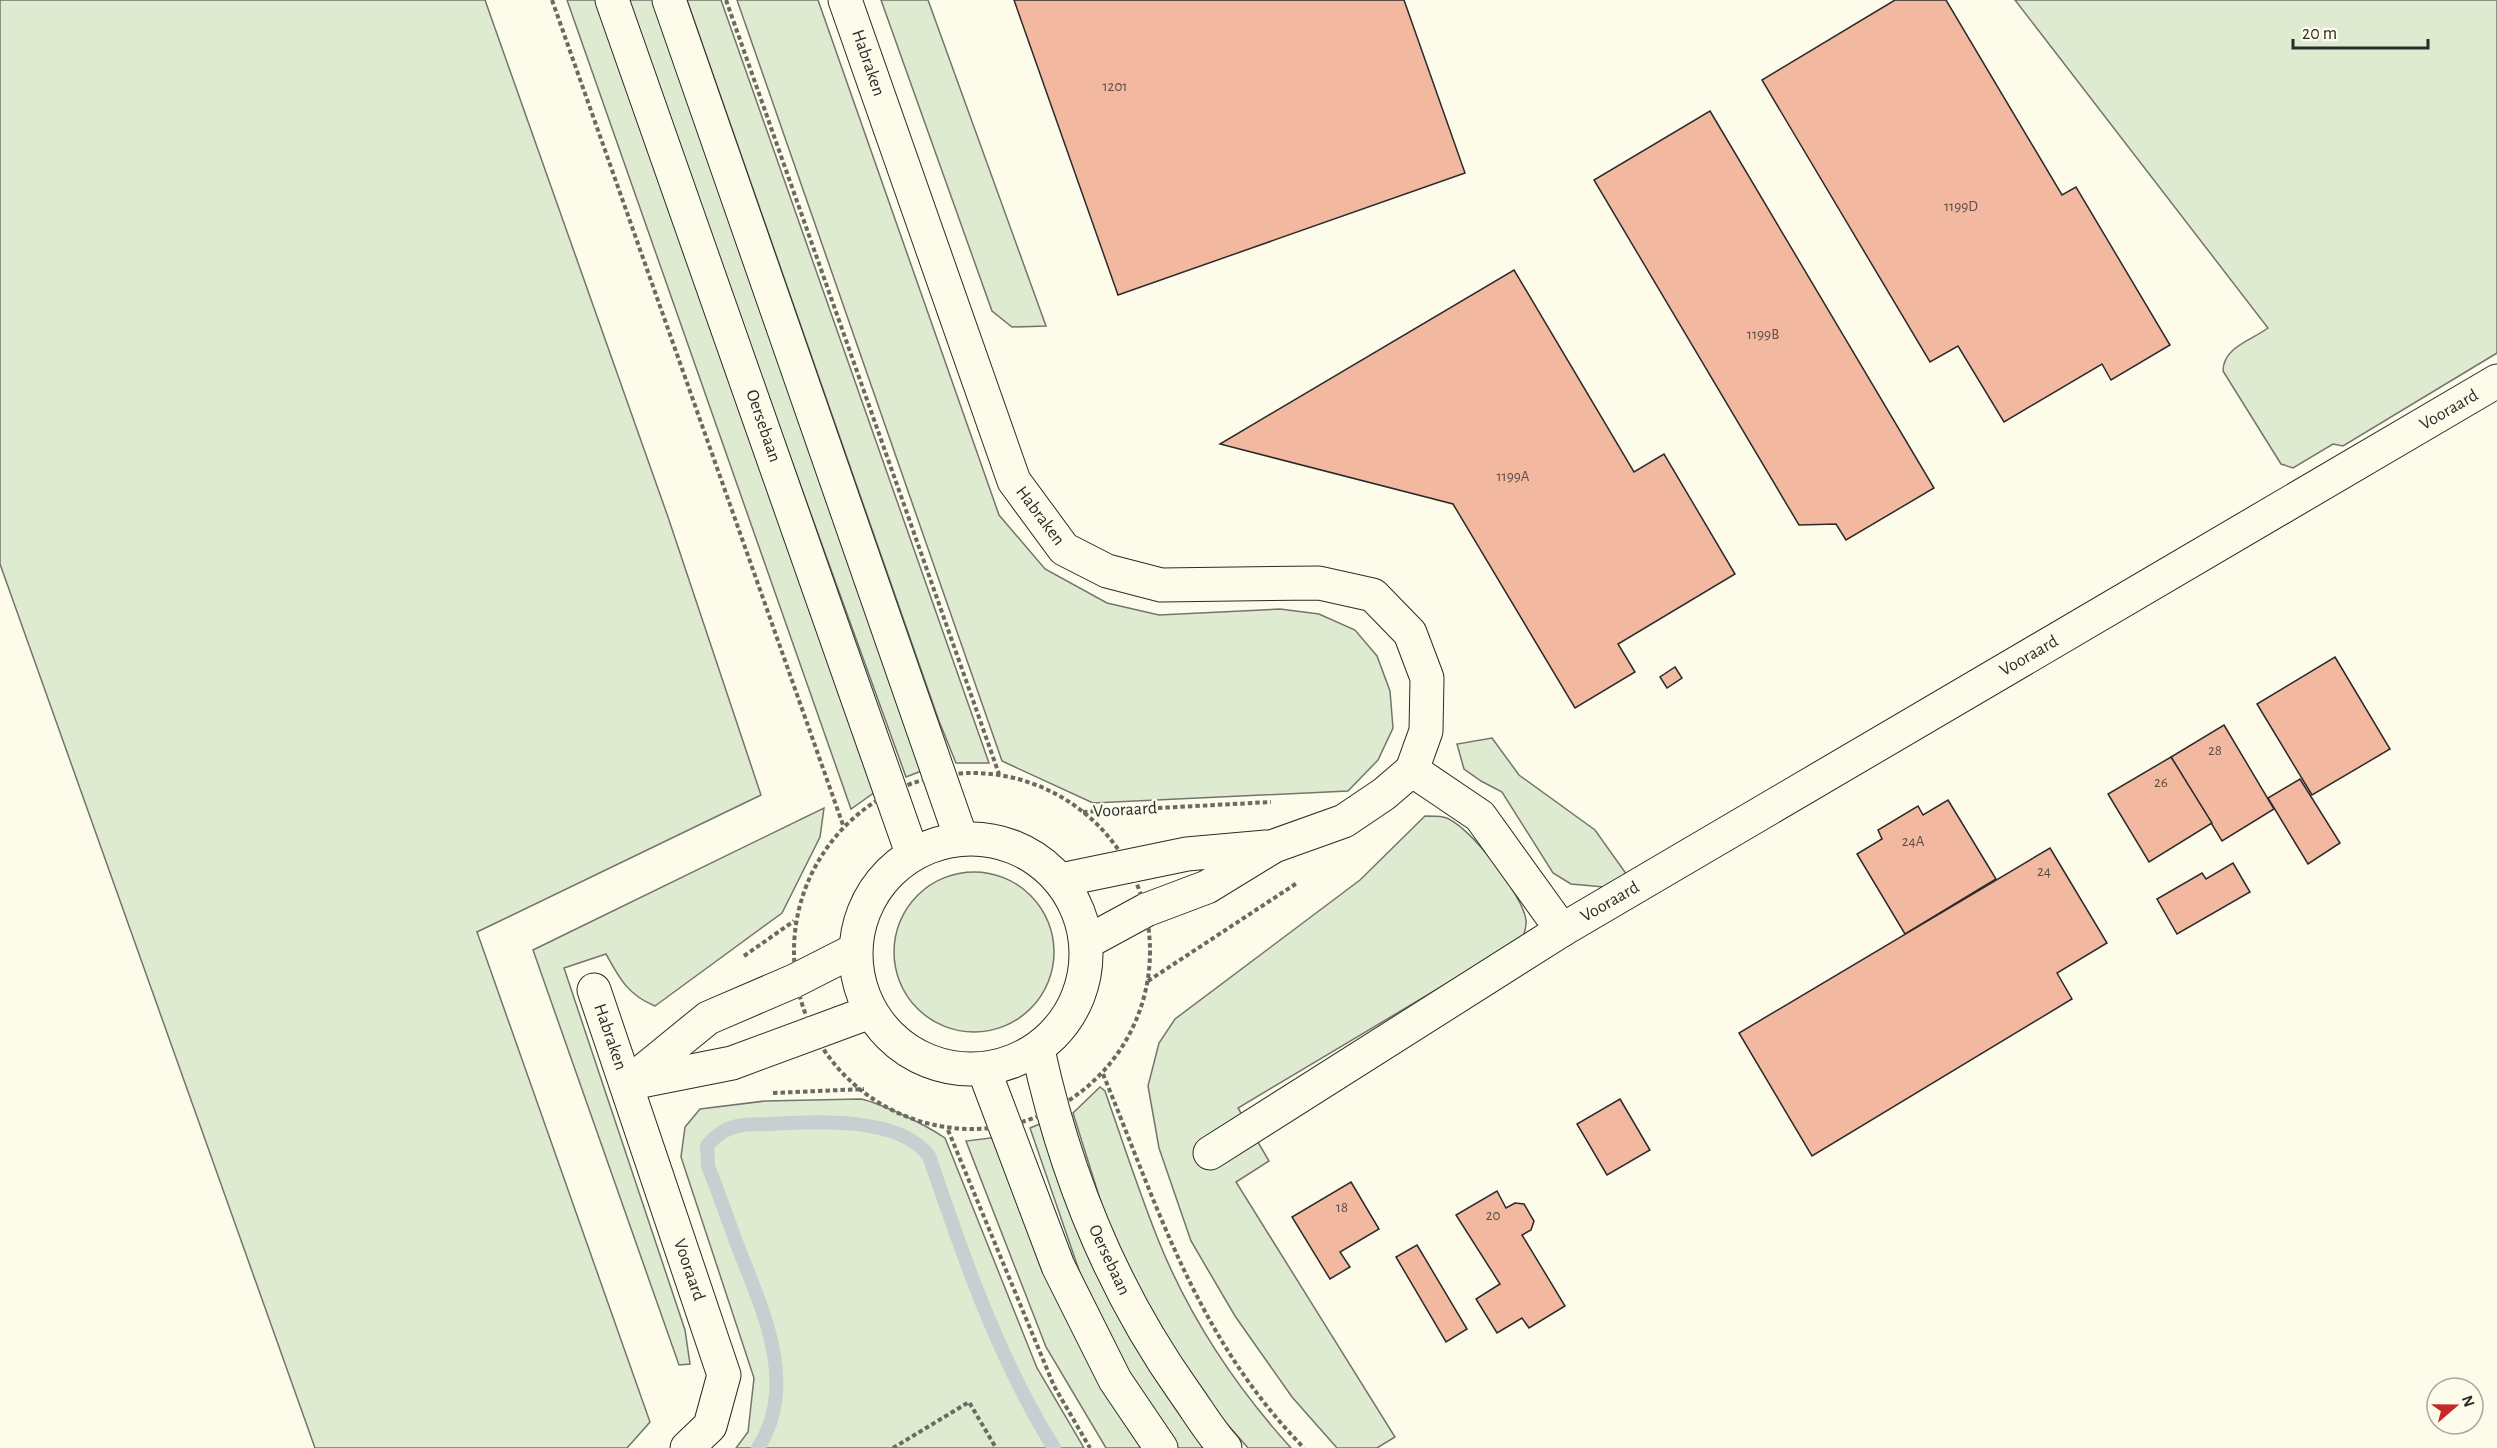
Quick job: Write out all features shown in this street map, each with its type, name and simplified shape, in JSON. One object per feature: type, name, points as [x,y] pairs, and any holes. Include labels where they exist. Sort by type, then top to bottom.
[{"type":"street","name":"Oersebaan","points":[[612,0],[912,853]]},
{"type":"street","points":[[669,0],[961,838]]},
{"type":"street","name":"Habraken","points":[[845,0],[1014,481],[1064,549],[1107,571],[1161,585],[1319,583],[1373,595],[1410,633],[1427,678],[1426,731],[1412,770]]},
{"type":"street","name":"Vooraard","points":[[1210,1153],[1562,930],[2497,381]]},
{"type":"street","points":[[1087,942],[1146,910],[1207,887],[1274,846],[1344,821],[1384,794],[1412,770]]},
{"type":"street","name":"Vooraard","points":[[1412,770],[1480,816],[1562,930]]},
{"type":"street","points":[[961,838],[999,841],[1033,855],[1061,880],[1079,909],[1087,942],[1084,983],[1067,1021],[1038,1050],[984,1070],[940,1066],[899,1046],[870,1012],[859,982],[855,950],[863,912],[883,878],[912,853],[961,838]]},
{"type":"street","points":[[1061,880],[1187,854],[1274,846]]},
{"type":"street","points":[[627,1084],[708,1018],[794,981],[855,950]]},
{"type":"street","name":"Habraken","points":[[594,990],[627,1084]]},
{"type":"street","points":[[627,1084],[732,1063],[870,1012]]},
{"type":"street","name":"Oersebaan","points":[[1038,1050],[1052,1113],[1101,1250],[1157,1353],[1225,1448]]},
{"type":"street","points":[[984,1070],[1058,1266],[1115,1380],[1161,1448]]},
{"type":"street","name":"Vooraard","points":[[627,1084],[724,1375],[710,1426],[687,1448]]},
{"type":"path","points":[[552,0],[843,826]]},
{"type":"path","points":[[726,0],[999,774]]},
{"type":"path","points":[[865,1089],[832,1065],[811,1032],[794,981],[792,951],[795,921],[812,869],[843,826],[866,806],[891,791],[939,775],[999,774],[1043,788],[1083,812],[1108,837],[1129,866],[1146,910],[1151,946],[1148,982],[1132,1031],[1103,1074],[1164,1230],[1214,1331],[1270,1413],[1304,1448]]},
{"type":"path","name":"Vooraard","points":[[1083,812],[1273,802]]},
{"type":"path","points":[[948,1130],[1054,1386],[1090,1448]]},
{"type":"path","points":[[893,1448],[969,1402],[996,1448]]},
{"type":"green space","points":[[0,0],[485,0],[668,517],[761,795],[477,932],[650,1422],[627,1448],[315,1448],[0,564]]},
{"type":"green space","points":[[567,0],[601,0],[882,787],[851,809]]},
{"type":"green space","points":[[625,0],[661,0],[924,770],[906,777]]},
{"type":"green space","points":[[687,0],[721,0],[989,763],[956,763],[939,721]]},
{"type":"green space","points":[[737,0],[818,0],[999,515],[1045,569],[1107,603],[1159,615],[1280,609],[1319,614],[1355,630],[1377,656],[1390,691],[1393,728],[1378,760],[1348,791],[1093,803],[1002,761]]},
{"type":"green space","points":[[881,0],[928,0],[1046,326],[1012,327],[992,311]]},
{"type":"green space","points":[[2015,0],[2497,0],[2497,353],[2343,446],[2333,444],[2293,468],[2281,464],[2223,371],[2224,363],[2233,350],[2268,328]]},
{"type":"green space","points":[[1492,738],[1519,775],[1595,830],[1627,875],[1604,887],[1571,884],[1553,873],[1502,792],[1464,769],[1457,744]]},
{"type":"green space","points":[[824,808],[820,837],[782,913],[655,1006],[631,991],[620,978],[606,954],[564,968],[685,1330],[690,1364],[679,1365],[533,950]]},
{"type":"green space","points":[[1425,816],[1443,817],[1454,822],[1493,861],[1523,909],[1526,927],[1523,938],[1238,1108],[1269,1161],[1236,1182],[1395,1437],[1377,1448],[1337,1448],[1292,1397],[1235,1316],[1191,1241],[1159,1148],[1148,1086],[1159,1043],[1175,1019],[1360,880]]},
{"type":"green space","points":[[974,872],[990,873],[1005,878],[1019,885],[1031,895],[1041,907],[1048,921],[1053,936],[1053,968],[1048,983],[1041,997],[1031,1009],[1019,1019],[1005,1026],[990,1031],[974,1032],[958,1031],[943,1026],[929,1019],[917,1009],[907,997],[900,983],[895,968],[894,952],[895,936],[900,921],[907,907],[917,895],[929,885],[943,878],[958,873]]},
{"type":"green space","points":[[1100,1087],[1105,1091],[1150,1219],[1183,1294],[1232,1375],[1291,1448],[1248,1448],[1214,1409],[1158,1328],[1109,1228],[1073,1113]]},
{"type":"green space","points":[[861,1099],[881,1105],[945,1138],[1037,1368],[1084,1448],[736,1448],[748,1432],[754,1378],[681,1157],[685,1127],[700,1109],[765,1101]]},
{"type":"green space","points":[[1047,1121],[1213,1448],[1177,1448],[1119,1361],[1082,1279],[1030,1128]]},
{"type":"green space","points":[[998,1137],[1146,1448],[1106,1448],[1046,1347],[966,1141]]},
{"type":"building","points":[[1014,0],[1404,0],[1465,173],[1118,295]]},
{"type":"building","points":[[1895,0],[1946,0],[2062,195],[2076,187],[2170,345],[2111,380],[2102,364],[2004,422],[1958,346],[1930,362],[1762,80]]},
{"type":"building","points":[[1710,111],[1934,488],[1846,540],[1836,524],[1799,525],[1594,180]]},
{"type":"building","points":[[1514,270],[1634,472],[1664,454],[1735,574],[1618,644],[1635,672],[1575,708],[1453,504],[1220,444]]},
{"type":"building","points":[[2335,657],[2390,749],[2312,795],[2257,704]]},
{"type":"building","points":[[1675,667],[1682,678],[1667,688],[1660,677]]},
{"type":"building","points":[[2224,725],[2274,809],[2222,841],[2171,757]]},
{"type":"building","points":[[2171,757],[2212,823],[2149,862],[2108,794]]},
{"type":"building","points":[[2300,779],[2340,843],[2308,864],[2268,798]]},
{"type":"building","points":[[1948,800],[1996,879],[1905,934],[1857,854],[1882,839],[1878,830],[1918,806],[1923,815]]},
{"type":"building","points":[[2050,848],[2107,943],[2057,973],[2072,999],[1812,1156],[1739,1033]]},
{"type":"building","points":[[2233,863],[2250,892],[2177,934],[2157,899],[2202,873],[2206,879]]},
{"type":"building","points":[[1620,1099],[1650,1150],[1607,1175],[1577,1124]]},
{"type":"building","points":[[1351,1182],[1379,1229],[1340,1252],[1350,1267],[1330,1279],[1292,1217]]},
{"type":"building","points":[[1497,1191],[1506,1208],[1515,1203],[1524,1204],[1534,1221],[1531,1230],[1522,1235],[1565,1306],[1529,1328],[1522,1318],[1497,1333],[1476,1299],[1500,1284],[1456,1215]]},
{"type":"building","points":[[1417,1245],[1467,1329],[1446,1342],[1396,1257]]},
{"type":"waterway","points":[[758,1448],[770,1424],[775,1400],[776,1375],[773,1350],[759,1300],[708,1166],[707,1146],[721,1133],[733,1127],[809,1122],[855,1124],[877,1128],[898,1134],[915,1143],[929,1156],[983,1306],[1016,1378],[1054,1448]]}]
